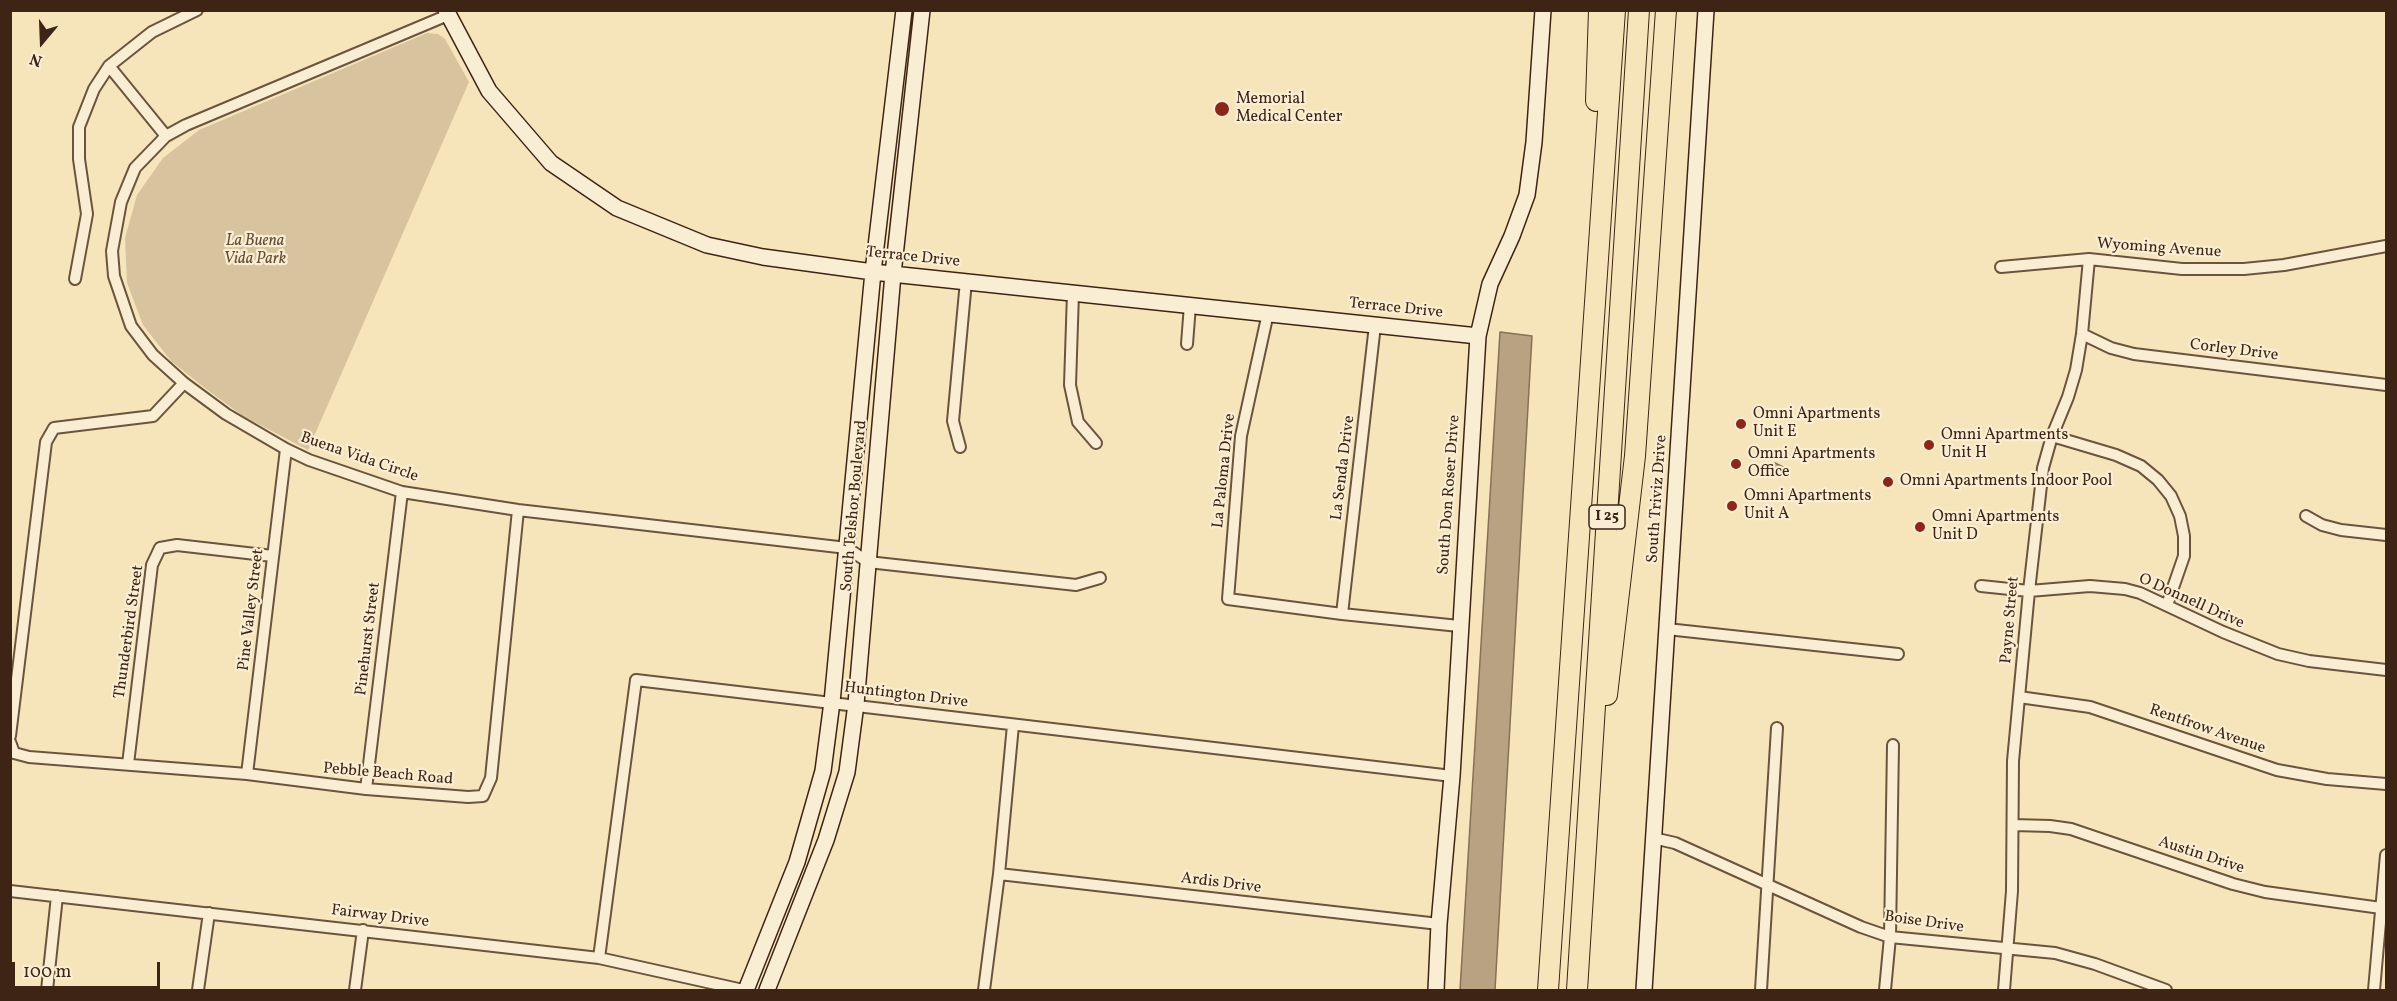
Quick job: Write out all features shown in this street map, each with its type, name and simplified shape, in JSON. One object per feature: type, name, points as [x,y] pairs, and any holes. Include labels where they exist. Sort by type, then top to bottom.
[{"type":"highway","points":[[1599,10],[1595,122],[1599,244]]},
{"type":"highway","name":"I 25","points":[[1548,990],[1615,10]]},
{"type":"highway","name":"I 25","points":[[1577,990],[1639,10]]},
{"type":"highway","points":[[1583,891],[1635,456],[1666,10]]},
{"type":"street","points":[[75,279],[87,214],[79,159],[80,127],[93,89],[109,66],[152,32],[197,10]]},
{"type":"street","name":"South Telshor Boulevard","points":[[745,990],[797,862],[823,771],[832,702],[873,272],[904,10]]},
{"type":"street","name":"South Telshor Boulevard","points":[[767,990],[826,840],[847,772],[856,704],[893,274],[922,10]]},
{"type":"street","name":"South Don Roser Drive","points":[[1436,990],[1439,924],[1452,776],[1459,626],[1478,336],[1490,284],[1512,236],[1527,195],[1534,142],[1544,10]]},
{"type":"street","name":"South Triviz Drive","points":[[1644,990],[1706,10]]},
{"type":"street","name":"Terrace Drive","points":[[447,13],[489,91],[551,163],[617,208],[723,249],[763,257],[873,272],[1478,336]]},
{"type":"street","name":"Buena Vida Circle","points":[[447,13],[186,125],[166,136],[135,168],[121,202],[112,251],[114,276],[131,326],[153,355],[184,383],[226,414],[309,460],[402,492],[518,510],[847,548]]},
{"type":"street","points":[[901,32],[919,34]]},
{"type":"street","points":[[109,66],[166,136]]},
{"type":"street","name":"Wyoming Avenue","points":[[2001,267],[2089,259],[2182,269],[2244,269],[2294,264],[2386,246]]},
{"type":"street","name":"Payne Street","points":[[2004,990],[2012,891],[2013,762],[2043,468],[2052,435],[2068,397],[2082,334],[2089,259]]},
{"type":"street","points":[[960,447],[953,421],[966,282]]},
{"type":"street","points":[[1073,293],[1070,385],[1077,422],[1096,443]]},
{"type":"street","points":[[1188,344],[1190,305]]},
{"type":"street","name":"La Paloma Drive","points":[[1268,313],[1241,436],[1228,599],[1342,614]]},
{"type":"street","name":"La Senda Drive","points":[[1342,614],[1375,325]]},
{"type":"street","name":"Corley Drive","points":[[2082,334],[2111,348],[2134,354],[2386,385]]},
{"type":"street","points":[[10,736],[46,442],[54,428],[153,416],[184,383]]},
{"type":"street","points":[[2052,435],[2115,455],[2140,466],[2158,480],[2171,496],[2180,516],[2184,536],[2184,556],[2167,605]]},
{"type":"street","name":"Pine Valley Street","points":[[247,774],[286,449]]},
{"type":"street","name":"Pinehurst Street","points":[[366,789],[402,492]]},
{"type":"street","name":"Pebble Beach Road","points":[[10,742],[14,753],[29,757],[247,774],[366,789],[468,797],[483,796],[491,778],[518,510]]},
{"type":"street","points":[[2306,516],[2322,525],[2341,530],[2386,535]]},
{"type":"street","name":"Thunderbird Street","points":[[128,764],[152,565],[160,548],[177,545],[273,556]]},
{"type":"street","points":[[847,548],[868,562],[1076,585],[1100,578]]},
{"type":"street","name":"O Donnell Drive","points":[[1981,586],[2029,591],[2111,586],[2140,593],[2223,632],[2278,654],[2309,661],[2386,670]]},
{"type":"street","points":[[1342,614],[1459,626]]},
{"type":"street","points":[[1667,629],[1898,654]]},
{"type":"street","name":"Huntington Drive","points":[[599,958],[636,680],[856,704],[1013,725],[1452,776]]},
{"type":"street","name":"Rentfrow Avenue","points":[[2019,697],[2054,700],[2090,707],[2277,770],[2327,779],[2386,784]]},
{"type":"street","points":[[984,990],[999,874],[1013,725]]},
{"type":"street","points":[[1761,990],[1777,728]]},
{"type":"street","points":[[1885,990],[1890,937],[1893,745]]},
{"type":"street","name":"Austin Drive","points":[[2013,825],[2071,829],[2233,884],[2265,892],[2381,908]]},
{"type":"street","name":"Boise Drive","points":[[1653,838],[1675,843],[1861,927],[1890,937],[2055,953],[2096,964],[2166,990]]},
{"type":"street","points":[[2374,990],[2386,855]]},
{"type":"street","name":"Ardis Drive","points":[[999,874],[1439,924]]},
{"type":"street","name":"Fairway Drive","points":[[10,891],[599,958],[745,990]]},
{"type":"street","points":[[47,990],[57,896]]},
{"type":"street","points":[[198,990],[210,913]]},
{"type":"street","points":[[355,990],[363,930]]},
{"type":"green space","name":"La Buena Vida Park","points":[[427,33],[438,34],[445,39],[469,82],[308,450],[243,416],[206,389],[171,361],[143,325],[127,283],[125,238],[137,195],[163,158],[199,130]]},
{"type":"shaded area","points":[[1500,332],[1532,336],[1495,990],[1460,990]]},
{"type":"shaded area","points":[[1775,463],[1785,468],[1782,475],[1763,471],[1766,465]]},
{"type":"place","name":"Memorial Medical Center","points":[[1222,109]]},
{"type":"place","name":"Omni Apartments Unit E","points":[[1741,424]]},
{"type":"place","name":"Omni Apartments Unit H","points":[[1929,445]]},
{"type":"place","name":"Omni Apartments Office","points":[[1736,464]]},
{"type":"place","name":"Omni Apartments Indoor Pool","points":[[1888,482]]},
{"type":"place","name":"Omni Apartments Unit A","points":[[1732,506]]},
{"type":"place","name":"Omni Apartments Unit D","points":[[1920,527]]}]
